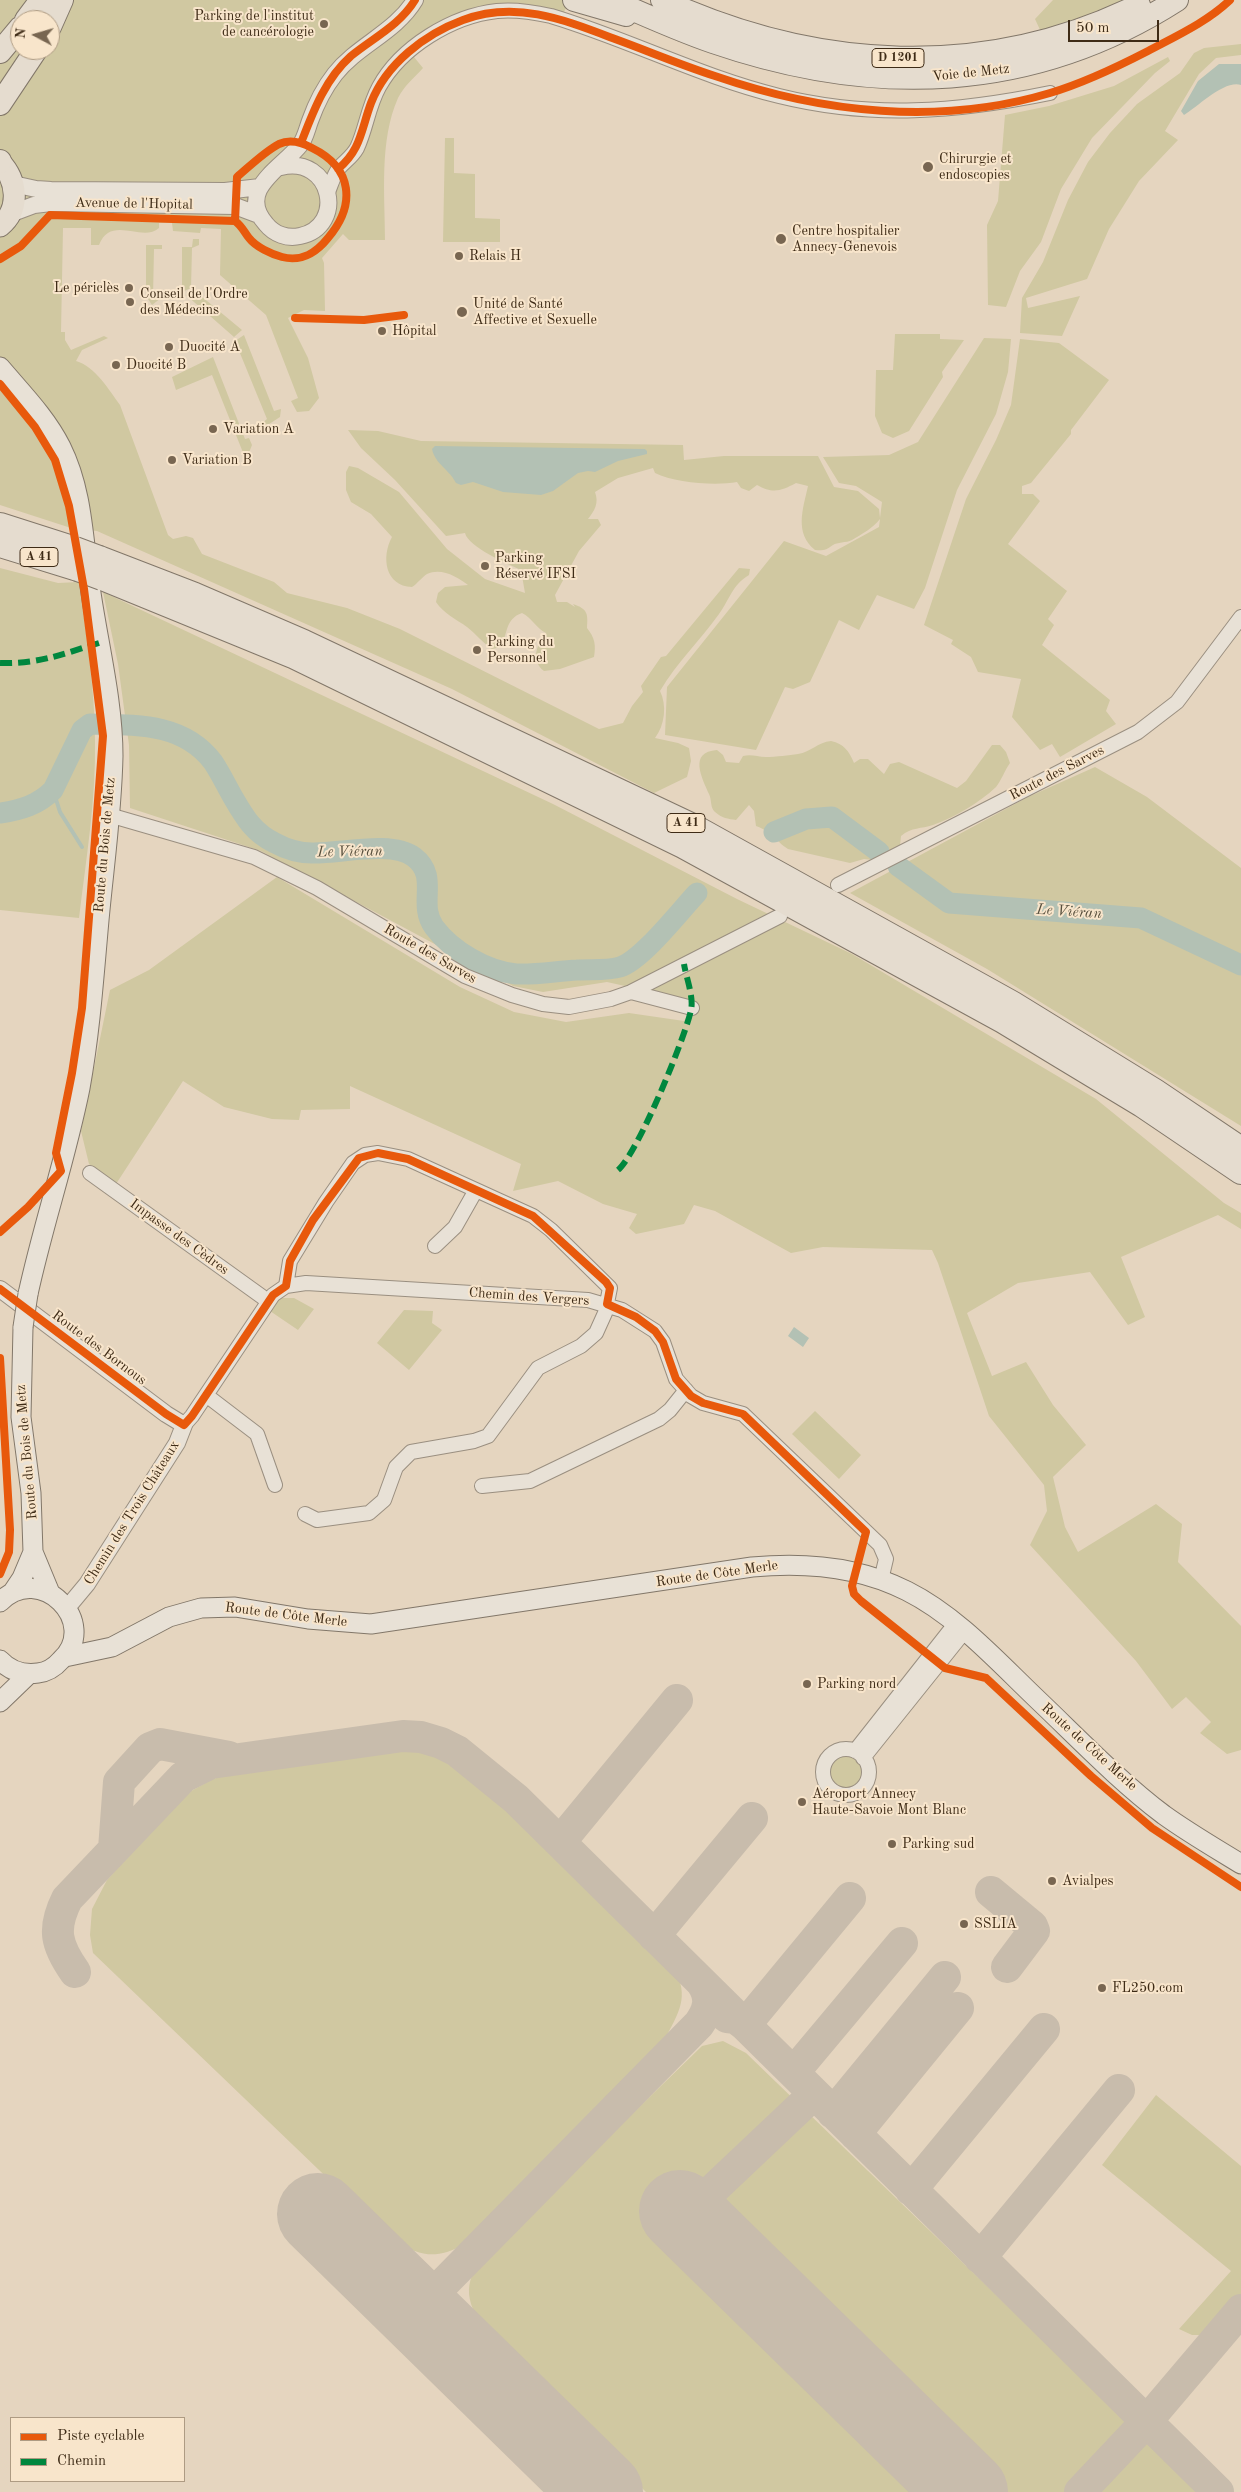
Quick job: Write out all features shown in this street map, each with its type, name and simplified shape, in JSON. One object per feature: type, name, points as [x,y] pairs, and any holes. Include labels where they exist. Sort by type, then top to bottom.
[{"type":"highway","name":"D 1201","points":[[574,0],[685,32]]},
{"type":"highway","name":"Voie de Metz","points":[[611,0],[685,32],[742,52],[836,72],[890,78],[940,78],[1013,69],[1063,56],[1091,47],[1178,0]]},
{"type":"highway","name":"Voie de Metz","points":[[662,0],[714,21],[791,44],[846,54],[934,59],[988,54],[1051,40],[1112,18],[1149,0]]},
{"type":"highway","points":[[0,52],[10,40]]},
{"type":"highway","points":[[0,104],[29,60]]},
{"type":"highway","name":"A 41","points":[[0,525],[76,559],[101,568],[195,595],[304,642],[693,826],[1012,1003],[1155,1091],[1241,1149]]},
{"type":"highway","name":"A 41","points":[[0,545],[76,559]]},
{"type":"highway","name":"A 41","points":[[101,568],[295,657],[683,846],[1003,1021],[1142,1105],[1241,1172]]},
{"type":"main road","points":[[0,162],[11,176],[15,200],[5,220]]},
{"type":"main road","name":"Route du Bois de Metz","points":[[0,367],[50,428],[70,471],[86,540],[90,590],[110,710],[112,737],[109,815],[83,1071],[66,1151],[37,1253],[23,1327],[21,1417],[30,1493],[34,1552],[50,1593]]},
{"type":"main road","name":"Route du Bois de Metz","points":[[6,1597],[22,1578],[34,1552]]},
{"type":"main road","name":"Route de Côte Merle","points":[[65,1657],[104,1649],[118,1644],[169,1617],[186,1611],[217,1606],[333,1622],[371,1624],[776,1565],[834,1568],[881,1580],[917,1596],[959,1628],[1094,1753],[1164,1814],[1241,1864]]},
{"type":"main road","points":[[1,1661],[9,1668],[29,1674],[55,1667],[65,1657],[73,1639],[74,1629],[67,1608],[50,1593],[38,1589],[25,1589],[6,1597]]},
{"type":"main road","points":[[74,1629],[104,1649]]},
{"type":"main road","points":[[0,1694],[1,1661]]},
{"type":"main road","points":[[0,1702],[29,1674]]},
{"type":"street","points":[[281,167],[301,143],[315,108],[334,75],[354,54],[399,20],[415,0]]},
{"type":"street","points":[[328,192],[338,169],[350,159],[357,148],[372,100],[394,65],[420,44],[445,28],[478,15],[499,11],[529,12],[562,19],[714,76],[779,96],[814,104],[878,112],[932,111],[990,105],[1050,93]]},
{"type":"street","points":[[301,143],[311,169],[322,180],[328,192],[329,204],[325,217],[314,230],[291,237],[278,234],[268,227],[260,214],[257,196],[260,187],[272,171],[290,165],[311,169],[338,169]]},
{"type":"street","name":"Avenue de l'Hopital","points":[[13,184],[51,190],[224,190],[260,187]]},
{"type":"street","name":"Avenue de l'Hopital","points":[[5,220],[34,205],[50,203],[235,206],[260,214]]},
{"type":"street","name":"Route des Sarves","points":[[838,885],[1138,732],[1177,702],[1241,617]]},
{"type":"street","name":"Route des Sarves","points":[[109,815],[254,857],[318,888],[465,976],[512,995],[543,1004],[569,1007],[611,999],[631,992],[780,916]]},
{"type":"street","points":[[631,992],[692,1008]]},
{"type":"street","points":[[286,1286],[290,1261],[313,1220],[359,1158],[371,1153],[399,1156],[537,1219],[608,1285],[607,1304],[636,1317],[650,1326],[663,1342],[673,1371],[686,1390],[704,1403],[743,1414],[880,1545],[885,1554],[885,1564],[881,1580]]},
{"type":"street","name":"Impasse des Cèdres","points":[[90,1173],[268,1301]]},
{"type":"street","points":[[435,1246],[455,1227],[476,1190]]},
{"type":"street","name":"Chemin des Vergers","points":[[286,1286],[306,1283],[514,1294],[588,1300],[607,1304],[600,1327],[591,1338],[581,1346],[538,1368],[488,1436],[474,1441],[411,1452],[396,1467],[384,1500],[369,1513],[317,1520],[305,1514]]},
{"type":"street","name":"Chemin des Trois Châteaux","points":[[67,1608],[88,1584],[177,1443],[184,1425],[268,1301],[277,1291],[286,1286]]},
{"type":"street","name":"Route des Bornous","points":[[0,1289],[184,1425]]},
{"type":"street","points":[[482,1486],[530,1481],[659,1419],[670,1410],[686,1390]]},
{"type":"street","points":[[206,1395],[257,1434],[275,1485]]},
{"type":"street","points":[[859,1754],[959,1628]]},
{"type":"shaded area","points":[[0,0],[570,0],[564,12],[540,8],[498,7],[462,15],[425,33],[405,46],[423,68],[400,94],[388,132],[384,168],[385,240],[349,240],[343,234],[322,258],[324,263],[325,311],[304,310],[288,318],[308,358],[319,398],[309,411],[297,412],[291,401],[298,398],[266,315],[220,275],[221,229],[201,228],[200,233],[173,231],[172,223],[159,223],[159,228],[152,232],[111,231],[104,236],[99,245],[91,245],[91,228],[63,228],[61,332],[65,332],[65,340],[71,350],[104,336],[108,338],[82,350],[76,361],[95,373],[120,405],[168,535],[173,539],[186,536],[193,538],[202,554],[274,582],[287,593],[347,608],[400,629],[599,729],[623,723],[632,706],[643,692],[641,686],[661,657],[666,656],[739,568],[750,569],[749,575],[735,588],[719,614],[660,691],[664,702],[664,715],[661,727],[655,738],[678,743],[689,748],[691,761],[687,777],[654,793],[452,689],[97,531],[71,528],[0,505]]},
{"type":"shaded area","points":[[1053,0],[1128,0],[1041,32],[1035,19]]},
{"type":"shaded area","points":[[1241,44],[1241,55],[1216,58],[1199,74],[1165,131],[1178,140],[1139,181],[1109,229],[1087,279],[1026,298],[1028,308],[1080,296],[1062,336],[1020,333],[1022,298],[1043,262],[1068,200],[1088,162],[1110,133],[1137,104],[1180,73],[1194,53],[1204,48]]},
{"type":"shaded area","points":[[1168,57],[1170,61],[1155,73],[1092,138],[1061,189],[1041,242],[1020,271],[1006,307],[988,305],[987,225],[998,201],[1005,115],[1049,106],[1114,86]]},
{"type":"shaded area","points":[[1219,64],[1241,64],[1241,85],[1234,84],[1219,90],[1184,115],[1181,111],[1198,81]]},
{"type":"shaded area","points":[[445,138],[454,138],[454,173],[475,174],[475,218],[500,219],[500,242],[443,242]]},
{"type":"shaded area","points":[[193,239],[199,239],[199,245],[192,248],[191,288],[182,292],[182,247],[192,247]]},
{"type":"shaded area","points":[[146,245],[162,245],[162,249],[154,249],[153,297],[161,298],[152,305],[146,296]]},
{"type":"shaded area","points":[[195,291],[242,330],[234,337],[186,295]]},
{"type":"shaded area","points":[[895,334],[940,334],[940,339],[964,340],[942,372],[943,377],[909,431],[893,438],[882,433],[875,416],[876,370],[893,370]]},
{"type":"shaded area","points":[[244,335],[274,411],[281,409],[280,417],[263,428],[261,424],[267,419],[235,341]]},
{"type":"shaded area","points":[[984,338],[1011,339],[1008,372],[996,414],[957,490],[925,588],[914,609],[877,595],[859,630],[839,620],[810,682],[793,689],[785,687],[756,750],[665,735],[667,687],[784,541],[826,556],[879,527],[880,519],[871,528],[852,540],[835,544],[824,550],[815,550],[808,543],[802,528],[802,512],[808,486],[796,483],[781,490],[768,490],[757,485],[749,491],[741,488],[737,482],[707,484],[673,479],[655,473],[653,468],[618,478],[595,492],[596,506],[588,519],[598,519],[601,525],[579,551],[555,595],[557,602],[567,602],[575,607],[573,604],[582,608],[586,613],[587,628],[594,642],[594,657],[560,669],[544,671],[537,662],[536,652],[546,633],[522,613],[510,623],[501,647],[492,649],[467,627],[446,613],[436,602],[438,593],[445,587],[468,585],[464,582],[443,572],[432,572],[412,587],[396,582],[391,576],[386,561],[392,537],[371,514],[351,502],[346,490],[346,472],[349,466],[358,468],[399,492],[447,549],[485,579],[525,593],[521,570],[473,544],[465,533],[446,536],[395,480],[361,448],[348,430],[378,431],[421,441],[683,445],[684,460],[724,456],[818,456],[834,487],[858,491],[879,509],[880,518],[882,502],[856,486],[839,483],[823,457],[889,455],[918,442]]},
{"type":"shaded area","points":[[1020,339],[1059,343],[1109,380],[1071,430],[1071,434],[1031,483],[1022,486],[1022,494],[1033,494],[1040,501],[1008,544],[1067,591],[1048,619],[1054,625],[1042,645],[1110,700],[1106,711],[1116,724],[1060,757],[1052,744],[1040,750],[1012,717],[1021,679],[978,672],[971,657],[951,644],[953,640],[924,625],[966,499],[996,440],[1011,405]]},
{"type":"shaded area","points":[[213,357],[245,439],[249,438],[252,445],[246,460],[212,375],[176,390],[172,377]]},
{"type":"shaded area","points":[[435,446],[645,449],[647,454],[618,461],[595,472],[578,473],[553,491],[541,495],[503,492],[473,482],[461,485],[456,483],[436,459],[432,449]]},
{"type":"shaded area","points":[[0,568],[58,583],[79,582],[92,681],[95,721],[95,763],[92,808],[79,918],[0,910]]},
{"type":"shaded area","points":[[103,592],[553,804],[737,899],[852,954],[1096,1099],[1224,1203],[1241,1213],[1241,1229],[1218,1215],[1121,1257],[1145,1317],[1128,1325],[1090,1272],[1018,1283],[967,1313],[992,1376],[1026,1362],[1053,1405],[1086,1445],[1053,1477],[1065,1527],[1078,1552],[1156,1504],[1182,1524],[1178,1562],[1241,1626],[1241,1750],[1227,1754],[1200,1733],[1211,1722],[1186,1697],[1172,1709],[1136,1661],[1030,1545],[1047,1511],[1044,1485],[989,1416],[932,1250],[823,1247],[791,1253],[715,1211],[694,1205],[684,1224],[636,1234],[629,1228],[637,1214],[603,1204],[558,1181],[513,1191],[521,1164],[350,1086],[350,1109],[301,1110],[299,1120],[272,1119],[224,1107],[183,1081],[116,1184],[89,1164],[81,1131],[110,990],[149,970],[277,877],[460,987],[514,1012],[566,1022],[629,1013],[684,1021],[697,1002],[607,982],[543,992],[513,986],[261,851],[130,808],[129,745],[118,664]]},
{"type":"shaded area","points":[[831,741],[846,749],[854,763],[860,759],[868,759],[884,774],[890,764],[899,762],[957,788],[966,781],[992,745],[1000,745],[1006,752],[1010,763],[1000,782],[982,799],[941,822],[905,833],[901,836],[900,846],[874,860],[864,859],[850,863],[788,849],[767,831],[756,826],[754,811],[749,805],[736,820],[723,817],[713,810],[700,767],[703,755],[708,752],[717,750],[723,755],[726,762],[739,763],[743,756],[770,757],[798,754]]},
{"type":"shaded area","points":[[1095,767],[1147,797],[1241,868],[1241,1126],[987,969],[850,893],[1028,797]]},
{"type":"shaded area","points":[[280,1298],[294,1298],[314,1309],[298,1330],[270,1311]]},
{"type":"shaded area","points":[[404,1310],[433,1311],[432,1323],[442,1330],[409,1370],[377,1343]]},
{"type":"shaded area","points":[[794,1327],[809,1338],[803,1347],[788,1336]]},
{"type":"shaded area","points":[[815,1411],[861,1455],[839,1479],[792,1434]]},
{"type":"shaded area","points":[[405,1750],[428,1753],[459,1768],[520,1821],[672,1963],[682,1993],[679,2009],[666,2037],[465,2244],[437,2254],[421,2253],[394,2242],[93,1953],[90,1935],[92,1909],[107,1880],[178,1801],[191,1791],[213,1779],[236,1772]]},
{"type":"shaded area","points":[[846,1754],[853,1755],[858,1759],[862,1764],[862,1778],[858,1783],[853,1787],[846,1788],[839,1787],[834,1783],[830,1778],[829,1771],[830,1764],[834,1759],[839,1755]]},
{"type":"shaded area","points":[[723,2041],[746,2053],[1200,2492],[646,2492],[490,2337],[473,2309],[469,2290],[470,2280],[482,2260],[702,2046]]},
{"type":"shaded area","points":[[1156,2095],[1241,2166],[1241,2298],[1213,2331],[1201,2335],[1192,2335],[1179,2329],[1231,2271],[1102,2165]]},
{"type":"waterway","name":"Le Viéran","points":[[0,813],[29,806],[41,800],[53,790],[82,730],[90,724],[140,726],[157,728],[172,733],[187,739],[201,749],[219,771],[246,819],[261,835],[279,845],[288,849],[312,853],[392,849],[414,857],[422,865],[426,873],[427,909],[434,927],[441,936],[460,952],[493,969],[524,974],[620,967],[629,963],[649,946],[697,893]]},
{"type":"waterway","points":[[53,790],[60,812],[82,847]]},
{"type":"waterway","name":"Le Viéran","points":[[774,832],[806,819],[832,817],[879,852]]},
{"type":"waterway","name":"Le Viéran","points":[[898,866],[949,903],[1141,918],[1241,965]]},
{"type":"taxiway","points":[[560,1842],[677,1700]]},
{"type":"taxiway","points":[[75,1972],[60,1945],[58,1937],[59,1919],[67,1899],[183,1777],[211,1763],[403,1736],[421,1737],[441,1743],[457,1751],[516,1799],[1218,2492]]},
{"type":"taxiway","points":[[114,1849],[119,1782],[150,1748],[160,1744],[229,1757]]},
{"type":"taxiway","points":[[654,1936],[752,1818]]},
{"type":"taxiway","points":[[991,1892],[1032,1926],[1034,1931],[1007,1967]]},
{"type":"taxiway","points":[[727,2017],[736,2018],[745,2025],[850,1898]]},
{"type":"taxiway","points":[[794,2072],[902,1943]]},
{"type":"taxiway","points":[[833,2113],[945,1977]]},
{"type":"taxiway","points":[[394,2287],[406,2292],[417,2293],[428,2292],[440,2287],[699,2024],[708,2004],[707,1994],[702,1983]]},
{"type":"taxiway","points":[[855,2134],[958,2008]]},
{"type":"taxiway","points":[[911,2190],[1044,2029]]},
{"type":"taxiway","points":[[980,2258],[1119,2090]]},
{"type":"taxiway","points":[[685,2216],[814,2094]]},
{"type":"taxiway","points":[[437,2329],[433,2308],[440,2287]]},
{"type":"taxiway","points":[[1080,2492],[1146,2422],[1241,2310]]},
{"type":"runway","points":[[680,2211],[967,2492]]},
{"type":"runway","points":[[318,2214],[602,2492]]},
{"type":"marked path","points":[[0,663],[39,660],[99,643]]},
{"type":"marked path","points":[[618,1170],[637,1142],[660,1094],[687,1024],[692,1005],[684,964]]},
{"type":"cycle path","points":[[301,143],[321,96],[334,75],[351,56],[402,17],[415,0]]},
{"type":"cycle path","points":[[338,169],[346,162],[356,147],[371,103],[386,76],[397,63],[408,52],[435,33],[463,20],[483,14],[521,12],[559,19],[715,76],[797,99],[881,111],[924,112],[1008,103],[1050,93],[1075,84],[1124,63],[1180,34],[1201,22],[1230,0]]},
{"type":"cycle path","points":[[0,259],[21,246],[50,215],[235,221],[247,236],[264,250],[282,257],[302,257],[319,248],[337,225],[343,213],[346,188],[336,166],[326,156],[296,142],[279,144],[237,177],[235,221]]},
{"type":"cycle path","points":[[295,318],[364,320],[404,315]]},
{"type":"cycle path","points":[[0,384],[35,427],[55,460],[69,506],[84,589],[103,736],[82,1008],[72,1073],[56,1153],[61,1171],[28,1207],[0,1232]]},
{"type":"cycle path","points":[[0,1289],[166,1414],[184,1425],[192,1416],[273,1295],[286,1286],[290,1261],[313,1220],[359,1158],[378,1153],[408,1159],[533,1216],[606,1282],[610,1288],[607,1304],[636,1317],[655,1331],[663,1342],[676,1379],[691,1396],[703,1403],[743,1414],[866,1532],[852,1586],[854,1594],[861,1601],[945,1668],[986,1678],[1091,1776],[1152,1828],[1241,1887]]},
{"type":"cycle path","points":[[0,1358],[10,1530],[9,1552],[0,1574]]},
{"type":"place","name":"Parking de l'institut de cancérologie","points":[[324,24]]},
{"type":"place","name":"Chirurgie et endoscopies","points":[[928,167]]},
{"type":"place","name":"Centre hospitalier Annecy-Genevois","points":[[781,239]]},
{"type":"place","name":"Relais H","points":[[459,256]]},
{"type":"place","name":"Le périclès","points":[[129,288]]},
{"type":"place","name":"Conseil de l'Ordre des Médecins","points":[[130,302]]},
{"type":"place","name":"Unité de Santé Affective et Sexuelle","points":[[462,312]]},
{"type":"place","name":"Hôpital","points":[[382,331]]},
{"type":"place","name":"Duocité A","points":[[169,347]]},
{"type":"place","name":"Duocité B","points":[[116,365]]},
{"type":"place","name":"Variation A","points":[[213,429]]},
{"type":"place","name":"Variation B","points":[[172,460]]},
{"type":"place","name":"Parking Réservé IFSI","points":[[485,566]]},
{"type":"place","name":"Parking du Personnel","points":[[477,650]]},
{"type":"place","name":"Parking nord","points":[[807,1684]]},
{"type":"place","name":"Aéroport Annecy Haute-Savoie Mont Blanc","points":[[802,1802]]},
{"type":"place","name":"Parking sud","points":[[892,1844]]},
{"type":"place","name":"Avialpes","points":[[1052,1881]]},
{"type":"place","name":"SSLIA","points":[[964,1924]]},
{"type":"place","name":"FL250.com","points":[[1102,1988]]}]
